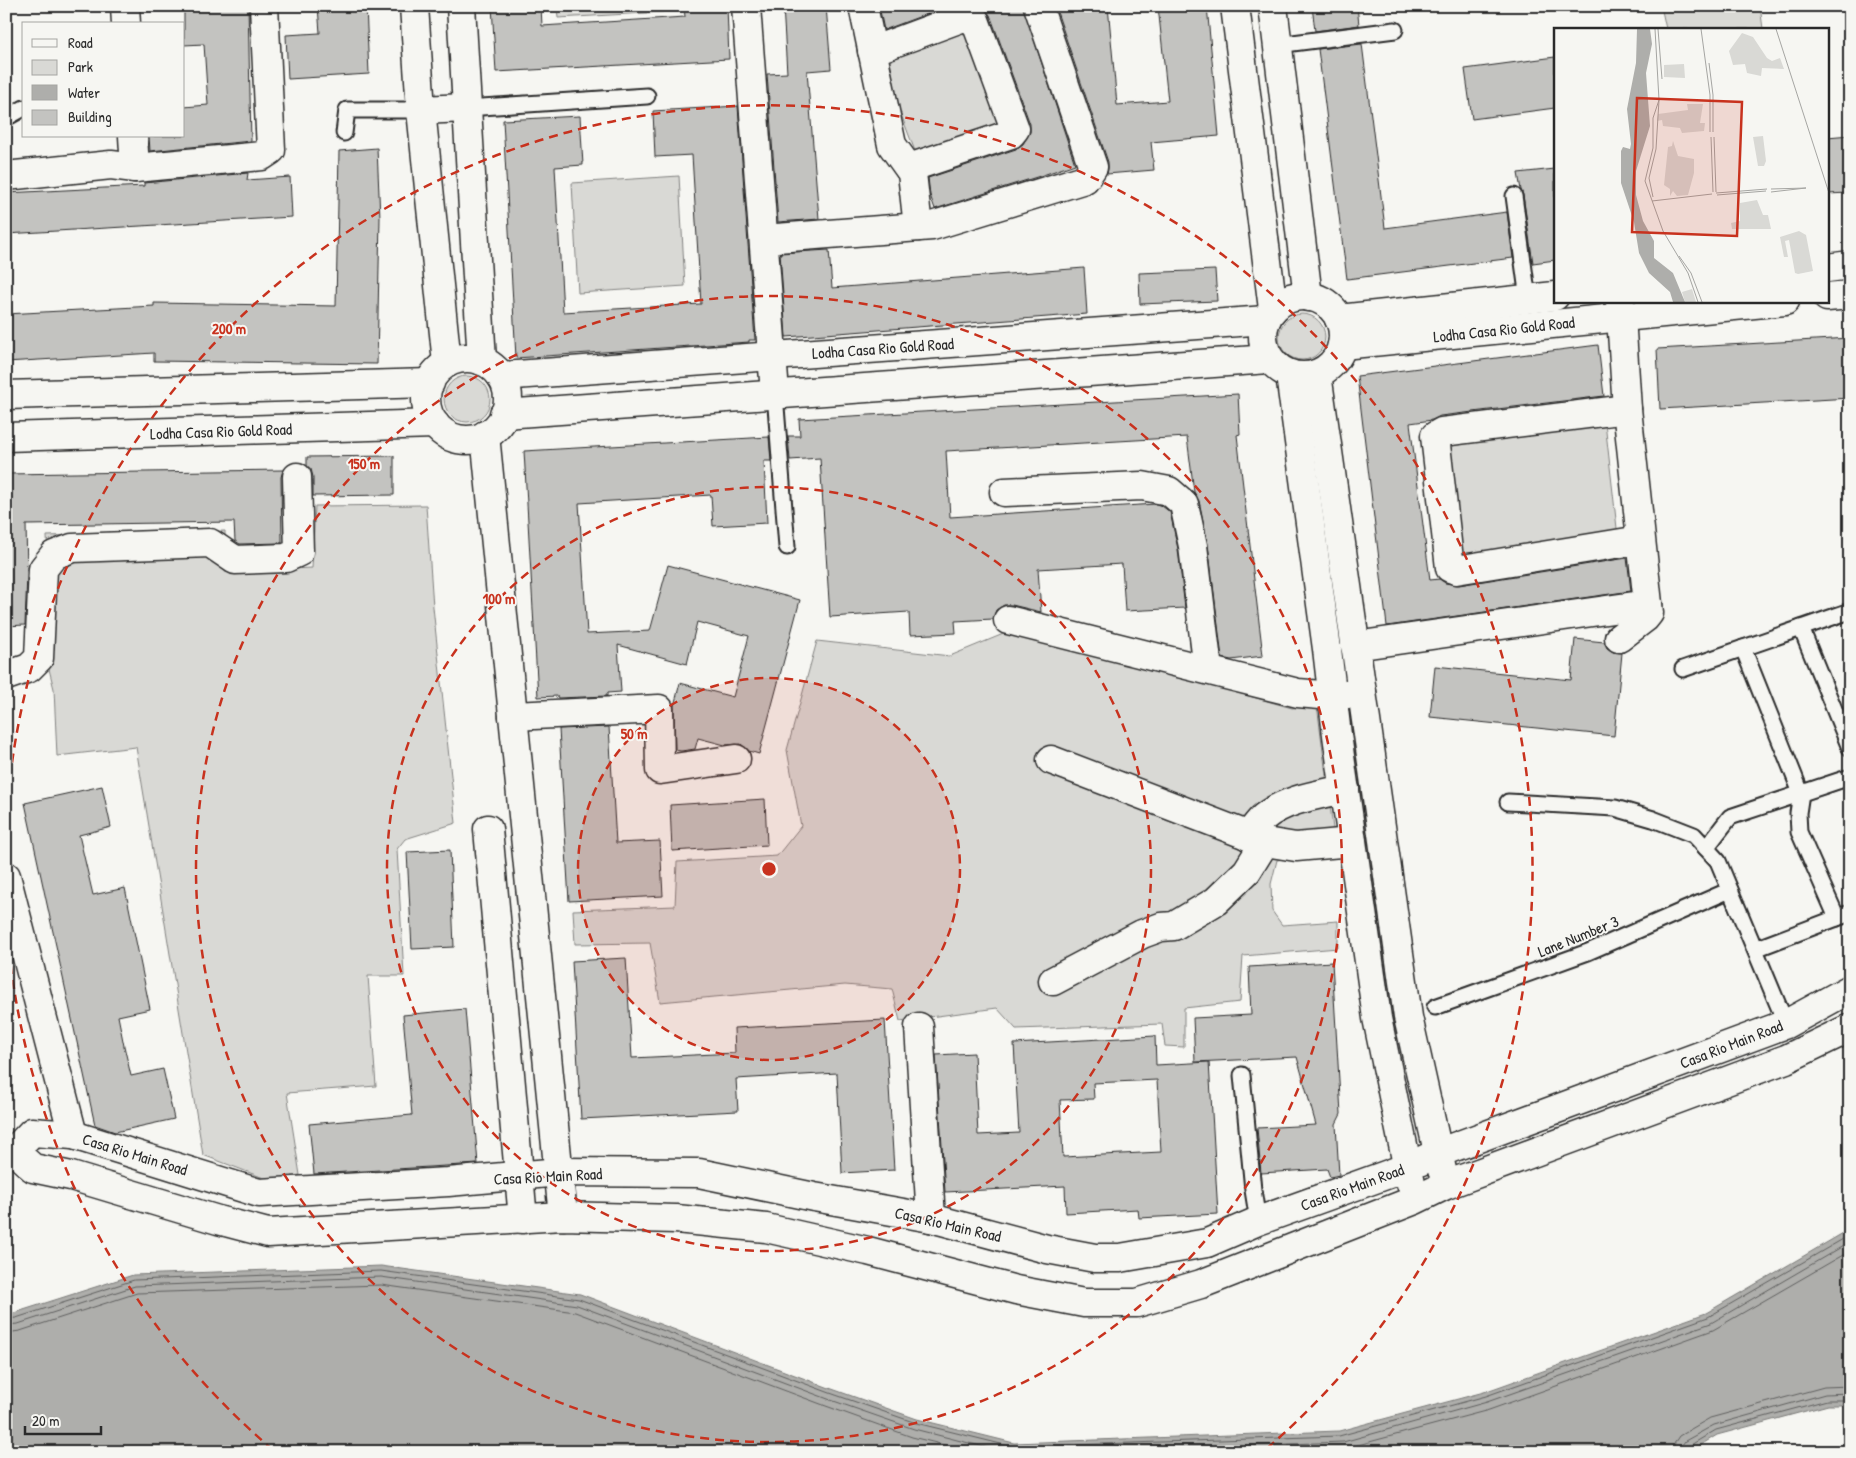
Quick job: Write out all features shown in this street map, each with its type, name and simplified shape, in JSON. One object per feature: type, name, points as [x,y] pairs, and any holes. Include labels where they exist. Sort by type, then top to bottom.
[{"type":"street","points":[[125,6],[126,22]]},
{"type":"street","points":[[6,176],[112,165],[135,168],[262,156],[271,150],[264,6]]},
{"type":"street","points":[[414,6],[438,373],[427,393],[427,407],[435,424],[441,430],[453,438],[467,440],[481,438],[493,431],[502,420],[507,407],[508,393],[491,369],[466,108],[461,6]]},
{"type":"street","points":[[746,6],[776,394]]},
{"type":"street","points":[[864,6],[892,144],[912,173],[918,227]]},
{"type":"street","points":[[764,239],[932,226],[1085,179],[1093,167],[1038,6]]},
{"type":"street","points":[[1235,6],[1270,315],[1263,333],[1264,347],[1280,367],[1327,649],[1337,736],[1377,1018],[1415,1200]]},
{"type":"street","points":[[504,414],[776,394],[1280,367],[1303,377],[1317,374],[1337,358],[1341,332],[1332,309],[1321,300],[1308,296],[1273,6]]},
{"type":"street","points":[[872,51],[969,15],[975,20],[1015,129],[1011,134],[909,168]]},
{"type":"street","points":[[422,110],[466,108]]},
{"type":"street","points":[[133,138],[135,168]]},
{"type":"street","points":[[1828,268],[1850,265]]},
{"type":"street","points":[[1828,297],[1850,295]]},
{"type":"street","name":"Lodha Casa Rio Gold Road","points":[[6,396],[438,373],[461,358],[474,358],[491,369],[772,356],[1270,315],[1283,301],[1296,296],[1308,296]]},
{"type":"street","name":"Lodha Casa Rio Gold Road","points":[[1341,332],[1542,298]]},
{"type":"street","name":"Lodha Casa Rio Gold Road","points":[[1341,332],[1620,309],[1764,302]]},
{"type":"street","points":[[1618,638],[1645,618],[1648,613],[1627,409],[1620,309]]},
{"type":"street","points":[[1317,374],[1402,980],[1408,1016],[1446,1185]]},
{"type":"street","points":[[1627,409],[1442,432],[1435,436],[1450,568],[1456,570],[1640,540]]},
{"type":"street","name":"Lodha Casa Rio Gold Road","points":[[6,437],[435,424]]},
{"type":"street","points":[[485,435],[563,1216]]},
{"type":"street","points":[[6,676],[29,668],[38,658],[43,569],[54,555],[72,548],[210,543],[235,560],[286,558],[299,552],[297,477]]},
{"type":"street","points":[[1004,492],[1142,486],[1169,491],[1184,504],[1192,546],[1208,670]]},
{"type":"street","points":[[1355,646],[1648,604]]},
{"type":"street","points":[[1008,620],[1298,693],[1332,696],[1362,692]]},
{"type":"street","points":[[513,716],[659,709],[660,770],[736,759]]},
{"type":"street","points":[[1337,736],[1367,732]]},
{"type":"street","points":[[1051,760],[1256,839],[1296,847],[1352,842]]},
{"type":"street","points":[[1053,982],[1142,934],[1174,926],[1216,901],[1248,871],[1263,818],[1281,806],[1316,795],[1345,789]]},
{"type":"street","points":[[488,829],[523,1219]]},
{"type":"street","points":[[7,880],[73,1135]]},
{"type":"street","points":[[1372,984],[1402,980]]},
{"type":"street","name":"Casa Rio Main Road","points":[[1850,989],[1786,1024],[1438,1153],[1408,1167],[1258,1221],[1207,1243],[1120,1258],[1095,1258],[1047,1249],[931,1218],[814,1197],[699,1173],[560,1172],[438,1183],[259,1193],[73,1135],[32,1132],[10,1151],[34,1168],[71,1176],[268,1233],[563,1216],[676,1219],[766,1228],[868,1251],[1026,1292],[1084,1303],[1137,1303],[1200,1284],[1415,1200],[1446,1185],[1786,1059],[1850,1028]]},
{"type":"street","points":[[918,1027],[931,1218]]},
{"type":"lane","points":[[1277,45],[1395,30]]},
{"type":"lane","points":[[466,108],[647,96]]},
{"type":"lane","points":[[6,118],[22,109]]},
{"type":"lane","points":[[344,133],[346,110],[422,110]]},
{"type":"lane","points":[[1514,196],[1542,298]]},
{"type":"lane","points":[[776,394],[787,547]]},
{"type":"lane","points":[[1684,669],[1850,611]]},
{"type":"lane","points":[[1801,628],[1850,748]]},
{"type":"lane","points":[[1743,648],[1801,793],[1798,813],[1799,832],[1843,916],[1755,949]]},
{"type":"lane","points":[[1706,848],[1730,817],[1850,776]]},
{"type":"lane","points":[[1508,802],[1615,808],[1653,819],[1694,835],[1718,861],[1786,1024]]},
{"type":"lane","name":"Lane Number 3","points":[[1435,1007],[1588,952],[1730,890]]},
{"type":"lane","points":[[1242,1075],[1253,1190],[1258,1221]]},
{"type":"green space","points":[[557,6],[663,6],[663,12],[558,18]]},
{"type":"green space","points":[[1661,6],[1760,6],[1763,28],[1666,28]]},
{"type":"green space","points":[[969,21],[1007,125],[915,151],[879,57]]},
{"type":"green space","points":[[679,176],[685,286],[578,293],[572,183]]},
{"type":"green space","points":[[1307,314],[1319,320],[1324,328],[1324,346],[1319,354],[1311,359],[1297,360],[1285,354],[1280,346],[1279,332],[1285,320],[1293,315]]},
{"type":"green space","points":[[472,376],[484,382],[489,390],[489,408],[484,416],[476,421],[462,422],[450,416],[445,408],[444,394],[450,382],[458,377]]},
{"type":"green space","points":[[1605,423],[1618,537],[1449,556],[1436,442]]},
{"type":"green space","points":[[426,505],[433,607],[456,823],[405,839],[397,849],[404,976],[368,976],[376,1086],[287,1093],[300,1175],[269,1180],[203,1155],[136,747],[57,756],[54,689],[49,669],[51,640],[47,536],[225,531],[225,572],[312,568],[315,506]]},
{"type":"green space","points":[[1013,630],[1292,708],[1317,705],[1336,852],[1277,860],[1271,884],[1272,911],[1282,925],[1338,921],[1338,948],[1243,956],[1240,1002],[1184,1008],[1184,1047],[1165,1046],[1162,1024],[1016,1029],[997,1008],[900,1021],[892,989],[845,985],[660,1002],[650,943],[575,944],[573,910],[675,906],[677,862],[777,856],[801,826],[787,750],[817,641],[950,656]]},
{"type":"water","points":[[1850,1229],[1850,1405],[1828,1405],[1717,1435],[1689,1452],[6,1452],[6,1314],[133,1275],[381,1266],[580,1294],[917,1419],[1014,1443],[1339,1431],[1484,1392],[1706,1313]]},
{"type":"building","points":[[184,6],[248,6],[251,141],[150,151],[149,138],[185,138],[185,107],[208,105],[204,44],[185,45]]},
{"type":"building","points":[[318,6],[366,6],[369,74],[288,79],[286,35],[320,33]]},
{"type":"building","points":[[492,6],[541,6],[542,26],[685,17],[684,6],[727,6],[729,59],[496,72]]},
{"type":"building","points":[[783,6],[826,6],[831,69],[807,71],[819,219],[778,222],[767,74],[787,73]]},
{"type":"building","points":[[879,6],[948,6],[884,30]]},
{"type":"building","points":[[983,6],[1023,6],[1075,164],[935,209],[930,195],[928,178],[1016,149],[1023,144],[1030,132],[1030,124],[990,15]]},
{"type":"building","points":[[1055,6],[1108,6],[1117,105],[1168,101],[1158,6],[1207,6],[1219,136],[1151,142],[1154,170],[1107,174],[1108,162]]},
{"type":"building","points":[[1312,6],[1357,6],[1359,25],[1315,31]]},
{"type":"building","points":[[1362,44],[1385,228],[1507,212],[1513,258],[1347,279],[1318,49]]},
{"type":"building","points":[[1554,57],[1554,108],[1472,119],[1465,69]]},
{"type":"building","points":[[738,106],[755,340],[749,340],[749,342],[516,358],[503,120],[580,116],[583,165],[555,167],[563,312],[701,304],[692,155],[655,157],[653,111]]},
{"type":"building","points":[[1850,135],[1850,193],[1828,194],[1828,137]]},
{"type":"building","points":[[377,148],[380,218],[377,364],[154,361],[154,353],[6,362],[6,314],[154,306],[154,303],[336,306],[339,151]]},
{"type":"building","points":[[1554,169],[1554,260],[1533,263],[1518,173]]},
{"type":"building","points":[[248,173],[247,180],[290,177],[292,217],[6,234],[6,193],[144,186],[144,183]]},
{"type":"building","points":[[829,250],[832,288],[1084,268],[1087,314],[786,337],[780,253]]},
{"type":"building","points":[[1215,270],[1217,301],[1140,304],[1139,273]]},
{"type":"building","points":[[1850,338],[1850,398],[1660,409],[1657,349]]},
{"type":"building","points":[[1598,345],[1604,396],[1440,416],[1432,420],[1410,423],[1430,580],[1440,579],[1445,583],[1459,585],[1627,558],[1631,591],[1387,626],[1357,376]]},
{"type":"building","points":[[1238,394],[1240,434],[1237,435],[1263,656],[1231,660],[1222,658],[1208,544],[1199,501],[1194,492],[1187,437],[946,451],[950,517],[1156,504],[1162,506],[1170,512],[1178,549],[1185,608],[1125,611],[1122,564],[1038,569],[1041,612],[1004,605],[996,610],[993,619],[955,621],[956,633],[910,635],[909,612],[830,617],[820,458],[790,460],[788,436],[800,436],[799,419]]},
{"type":"building","points":[[769,437],[771,461],[764,461],[767,523],[713,526],[711,495],[579,503],[587,634],[650,631],[668,565],[800,600],[759,754],[749,751],[741,744],[725,745],[698,738],[695,749],[675,750],[674,706],[680,683],[733,697],[749,636],[697,622],[687,664],[618,645],[621,692],[607,693],[607,696],[538,697],[524,451]]},
{"type":"building","points":[[394,456],[394,495],[313,496],[313,477],[311,469],[307,466],[307,457]]},
{"type":"building","points":[[283,470],[281,477],[282,543],[240,544],[235,541],[234,522],[26,525],[25,625],[6,626],[6,474]]},
{"type":"building","points":[[1575,639],[1604,642],[1607,648],[1613,652],[1622,653],[1614,736],[1430,717],[1435,666],[1571,680]]},
{"type":"building","points":[[609,727],[616,843],[660,841],[663,896],[569,901],[559,729]]},
{"type":"building","points":[[102,786],[111,827],[79,835],[93,895],[125,888],[150,1009],[118,1016],[124,1046],[131,1076],[163,1069],[174,1119],[115,1132],[95,1125],[25,803]]},
{"type":"building","points":[[765,799],[767,845],[672,851],[670,805]]},
{"type":"building","points":[[450,850],[454,947],[412,949],[407,852]]},
{"type":"building","points":[[626,958],[632,1058],[735,1053],[734,1028],[885,1020],[894,1170],[842,1173],[837,1073],[736,1079],[738,1111],[581,1119],[572,961]]},
{"type":"building","points":[[1332,962],[1341,1114],[1336,1124],[1339,1175],[1330,1177],[1327,1169],[1261,1173],[1257,1128],[1316,1125],[1297,1057],[1195,1062],[1193,1018],[1251,1015],[1249,967]]},
{"type":"building","points":[[465,1009],[478,1164],[314,1174],[309,1124],[412,1115],[403,1015]]},
{"type":"building","points":[[1155,1036],[1156,1065],[1209,1062],[1218,1214],[1139,1218],[1138,1209],[1066,1213],[1065,1186],[945,1192],[936,1055],[974,1053],[978,1135],[1019,1133],[1014,1044]],"holes":[[[1157,1080],[1161,1152],[1063,1157],[1060,1100],[1094,1099],[1093,1083]]]}]
